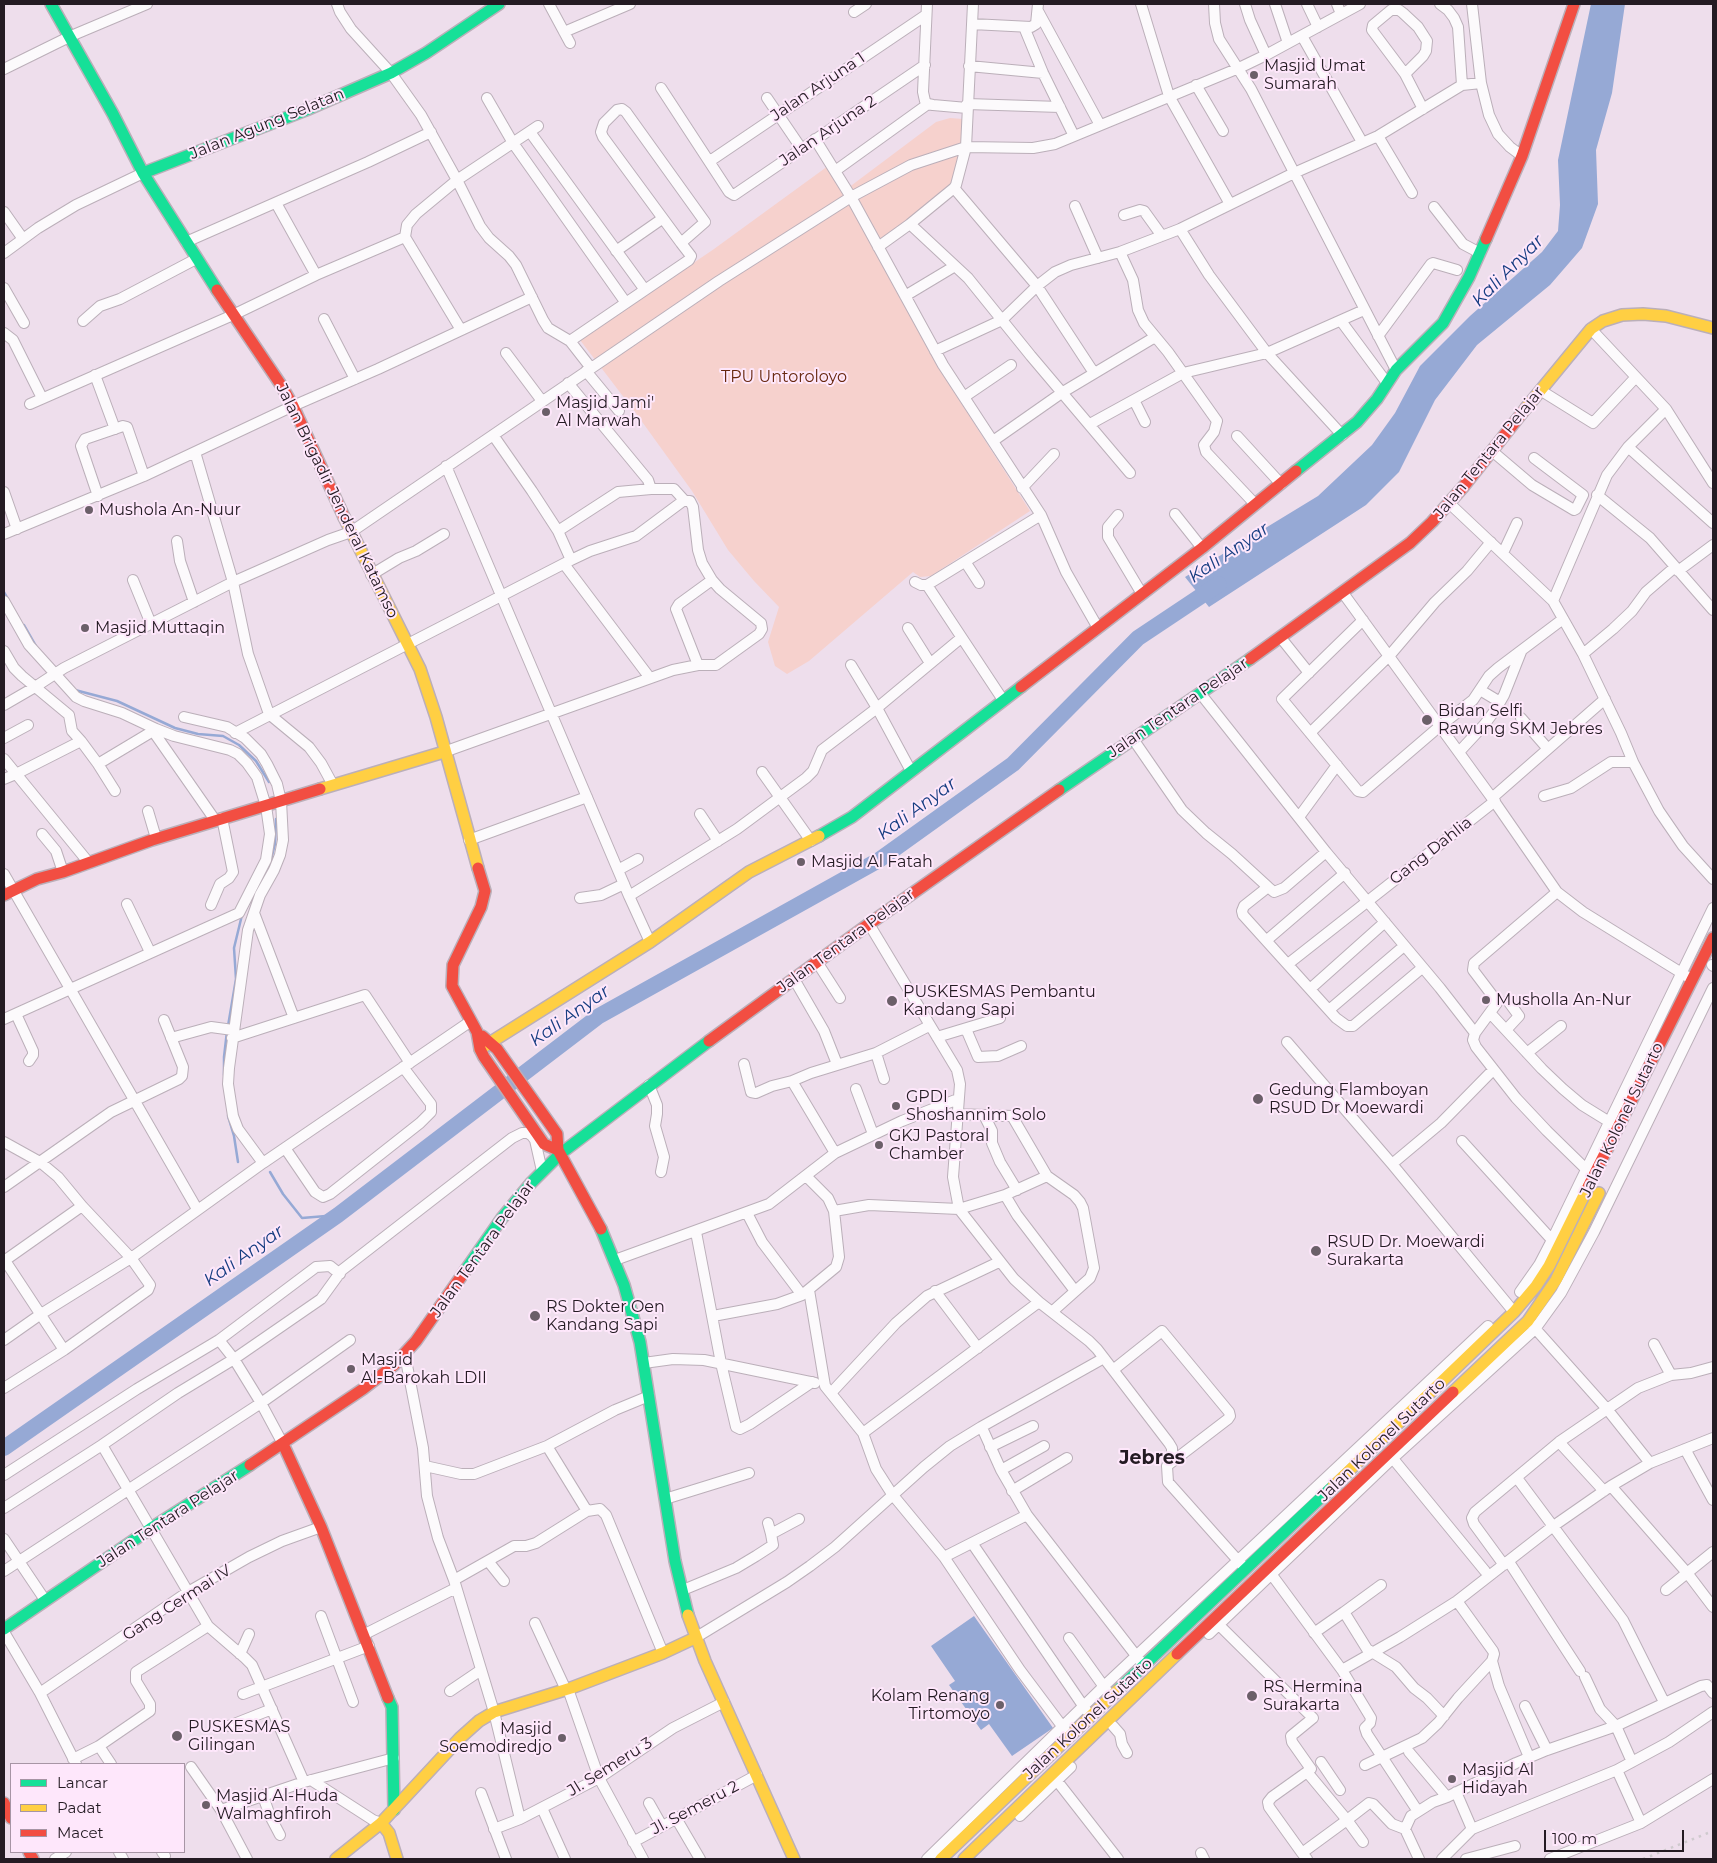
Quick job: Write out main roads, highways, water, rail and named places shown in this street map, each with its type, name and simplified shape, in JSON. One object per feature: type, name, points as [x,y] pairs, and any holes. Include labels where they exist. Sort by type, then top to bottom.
[{"type":"main road","name":"Jalan Brigadir Jenderal Katamso","points":[[51,4],[71,36],[143,173],[196,259],[281,385],[293,406],[371,575],[408,644],[425,683],[485,891],[481,907],[453,966],[452,986],[477,1032]]},
{"type":"main road","name":"Jalan Agung Selatan","points":[[143,173],[309,108],[391,73],[426,53],[499,4]]},
{"type":"main road","points":[[482,1053],[650,942],[749,872],[811,841],[852,817],[1202,548],[1342,435],[1369,410],[1396,370],[1443,323],[1480,253],[1522,156],[1574,4]]},
{"type":"main road","name":"Jalan Tentara Pelajar","points":[[4,1631],[45,1600],[283,1444],[369,1384],[405,1355],[502,1218],[559,1152],[869,924],[1281,638],[1410,542],[1449,503],[1591,329],[1622,315],[1643,314],[1695,322],[1713,328]]},
{"type":"main road","points":[[8,893],[37,879],[64,872],[156,838],[444,752]]},
{"type":"main road","name":"Jalan Kolonel Sutarto","points":[[964,1859],[1055,1778],[1256,1579],[1269,1572],[1390,1455],[1532,1324],[1556,1280],[1614,1125],[1687,976],[1713,938]]},
{"type":"main road","name":"Jalan Kolonel Sutarto","points":[[1651,1088],[1709,993],[1713,964]]},
{"type":"main road","points":[[477,1032],[494,1046],[557,1134],[559,1152],[600,1227],[615,1260],[632,1312],[644,1363],[675,1561],[695,1638],[794,1859]]},
{"type":"main road","points":[[477,1032],[482,1053],[544,1144],[559,1152]]},
{"type":"main road","name":"Jalan Kolonel Sutarto","points":[[941,1859],[1247,1570],[1314,1498],[1536,1286],[1557,1241],[1595,1177]]},
{"type":"main road","points":[[283,1444],[321,1527],[365,1634],[392,1707],[394,1810]]},
{"type":"main road","points":[[1314,1498],[1331,1511]]},
{"type":"main road","points":[[336,1859],[381,1823],[460,1738],[494,1712],[567,1690],[664,1653],[695,1638]]},
{"type":"main road","points":[[4,1803],[10,1816]]},
{"type":"main road","points":[[381,1823],[389,1833],[397,1859]]},
{"type":"water","points":[[1591,4],[1625,4],[1612,93],[1596,150],[1598,204],[1582,248],[1550,285],[1477,345],[1435,400],[1399,472],[1366,505],[1209,607],[1185,577],[1318,496],[1372,445],[1395,413],[1420,366],[1470,316],[1542,252],[1558,231],[1560,205],[1558,160]]},
{"type":"water","name":"Kolam Renang Tirtomoyo","points":[[974,1616],[1053,1728],[1012,1756],[989,1724],[981,1730],[949,1685],[955,1681],[931,1646]]},
{"type":"waterway","name":"Kali Anyar","points":[[4,1448],[338,1215],[599,1016],[879,860],[1013,764],[1138,638],[1219,584]]},
{"type":"waterway","points":[[4,592],[8,599]]},
{"type":"waterway","points":[[24,625],[36,646]]},
{"type":"waterway","points":[[75,690],[117,701],[175,728],[198,734],[223,736],[239,745],[256,761],[269,782]]},
{"type":"waterway","points":[[256,891],[269,867],[275,844],[276,819]]},
{"type":"waterway","points":[[228,1026],[236,979],[234,948],[242,915]]},
{"type":"waterway","points":[[224,1075],[227,1031]]},
{"type":"waterway","points":[[228,1116],[234,1136],[238,1162]]},
{"type":"waterway","points":[[270,1172],[283,1194],[302,1218],[338,1215]]},
{"type":"railway","points":[[1643,1859],[1713,1831]]},
{"type":"place","name":"Masjid Umat Sumarah","points":[[1254,75]]},
{"type":"place","name":"Masjid Jami' Al Marwah","points":[[546,412]]},
{"type":"place","name":"Mushola An-Nuur","points":[[89,510]]},
{"type":"place","name":"Masjid Muttaqin","points":[[85,628]]},
{"type":"place","name":"Bidan Selfi Rawung SKM Jebres","points":[[1427,720]]},
{"type":"place","name":"Masjid Al Fatah","points":[[801,862]]},
{"type":"place","name":"Musholla An-Nur","points":[[1486,1000]]},
{"type":"place","name":"PUSKESMAS Pembantu Kandang Sapi","points":[[892,1001]]},
{"type":"place","name":"Gedung Flamboyan RSUD Dr Moewardi","points":[[1258,1099]]},
{"type":"place","name":"GPDI Shoshannim Solo","points":[[896,1106]]},
{"type":"place","name":"GKJ Pastoral Chamber","points":[[879,1145]]},
{"type":"place","name":"RSUD Dr. Moewardi Surakarta","points":[[1316,1251]]},
{"type":"place","name":"RS Dokter Oen Kandang Sapi","points":[[535,1316]]},
{"type":"place","name":"Masjid Al-Barokah LDII","points":[[351,1369]]},
{"type":"place","name":"RS. Hermina Surakarta","points":[[1252,1696]]},
{"type":"place","name":"Kolam Renang Tirtomoyo","points":[[1000,1705]]},
{"type":"place","name":"PUSKESMAS Gilingan","points":[[177,1736]]},
{"type":"place","name":"Masjid Soemodiredjo","points":[[562,1738]]},
{"type":"place","name":"Masjid Al Hidayah","points":[[1452,1779]]},
{"type":"place","name":"Masjid Al-Huda Walmaghfiroh","points":[[206,1805]]},
{"type":"district","name":"Jebres","points":[[1152,1458]]},
{"type":"park label","name":"TPU Untoroloyo","points":[[784,377]]}]
